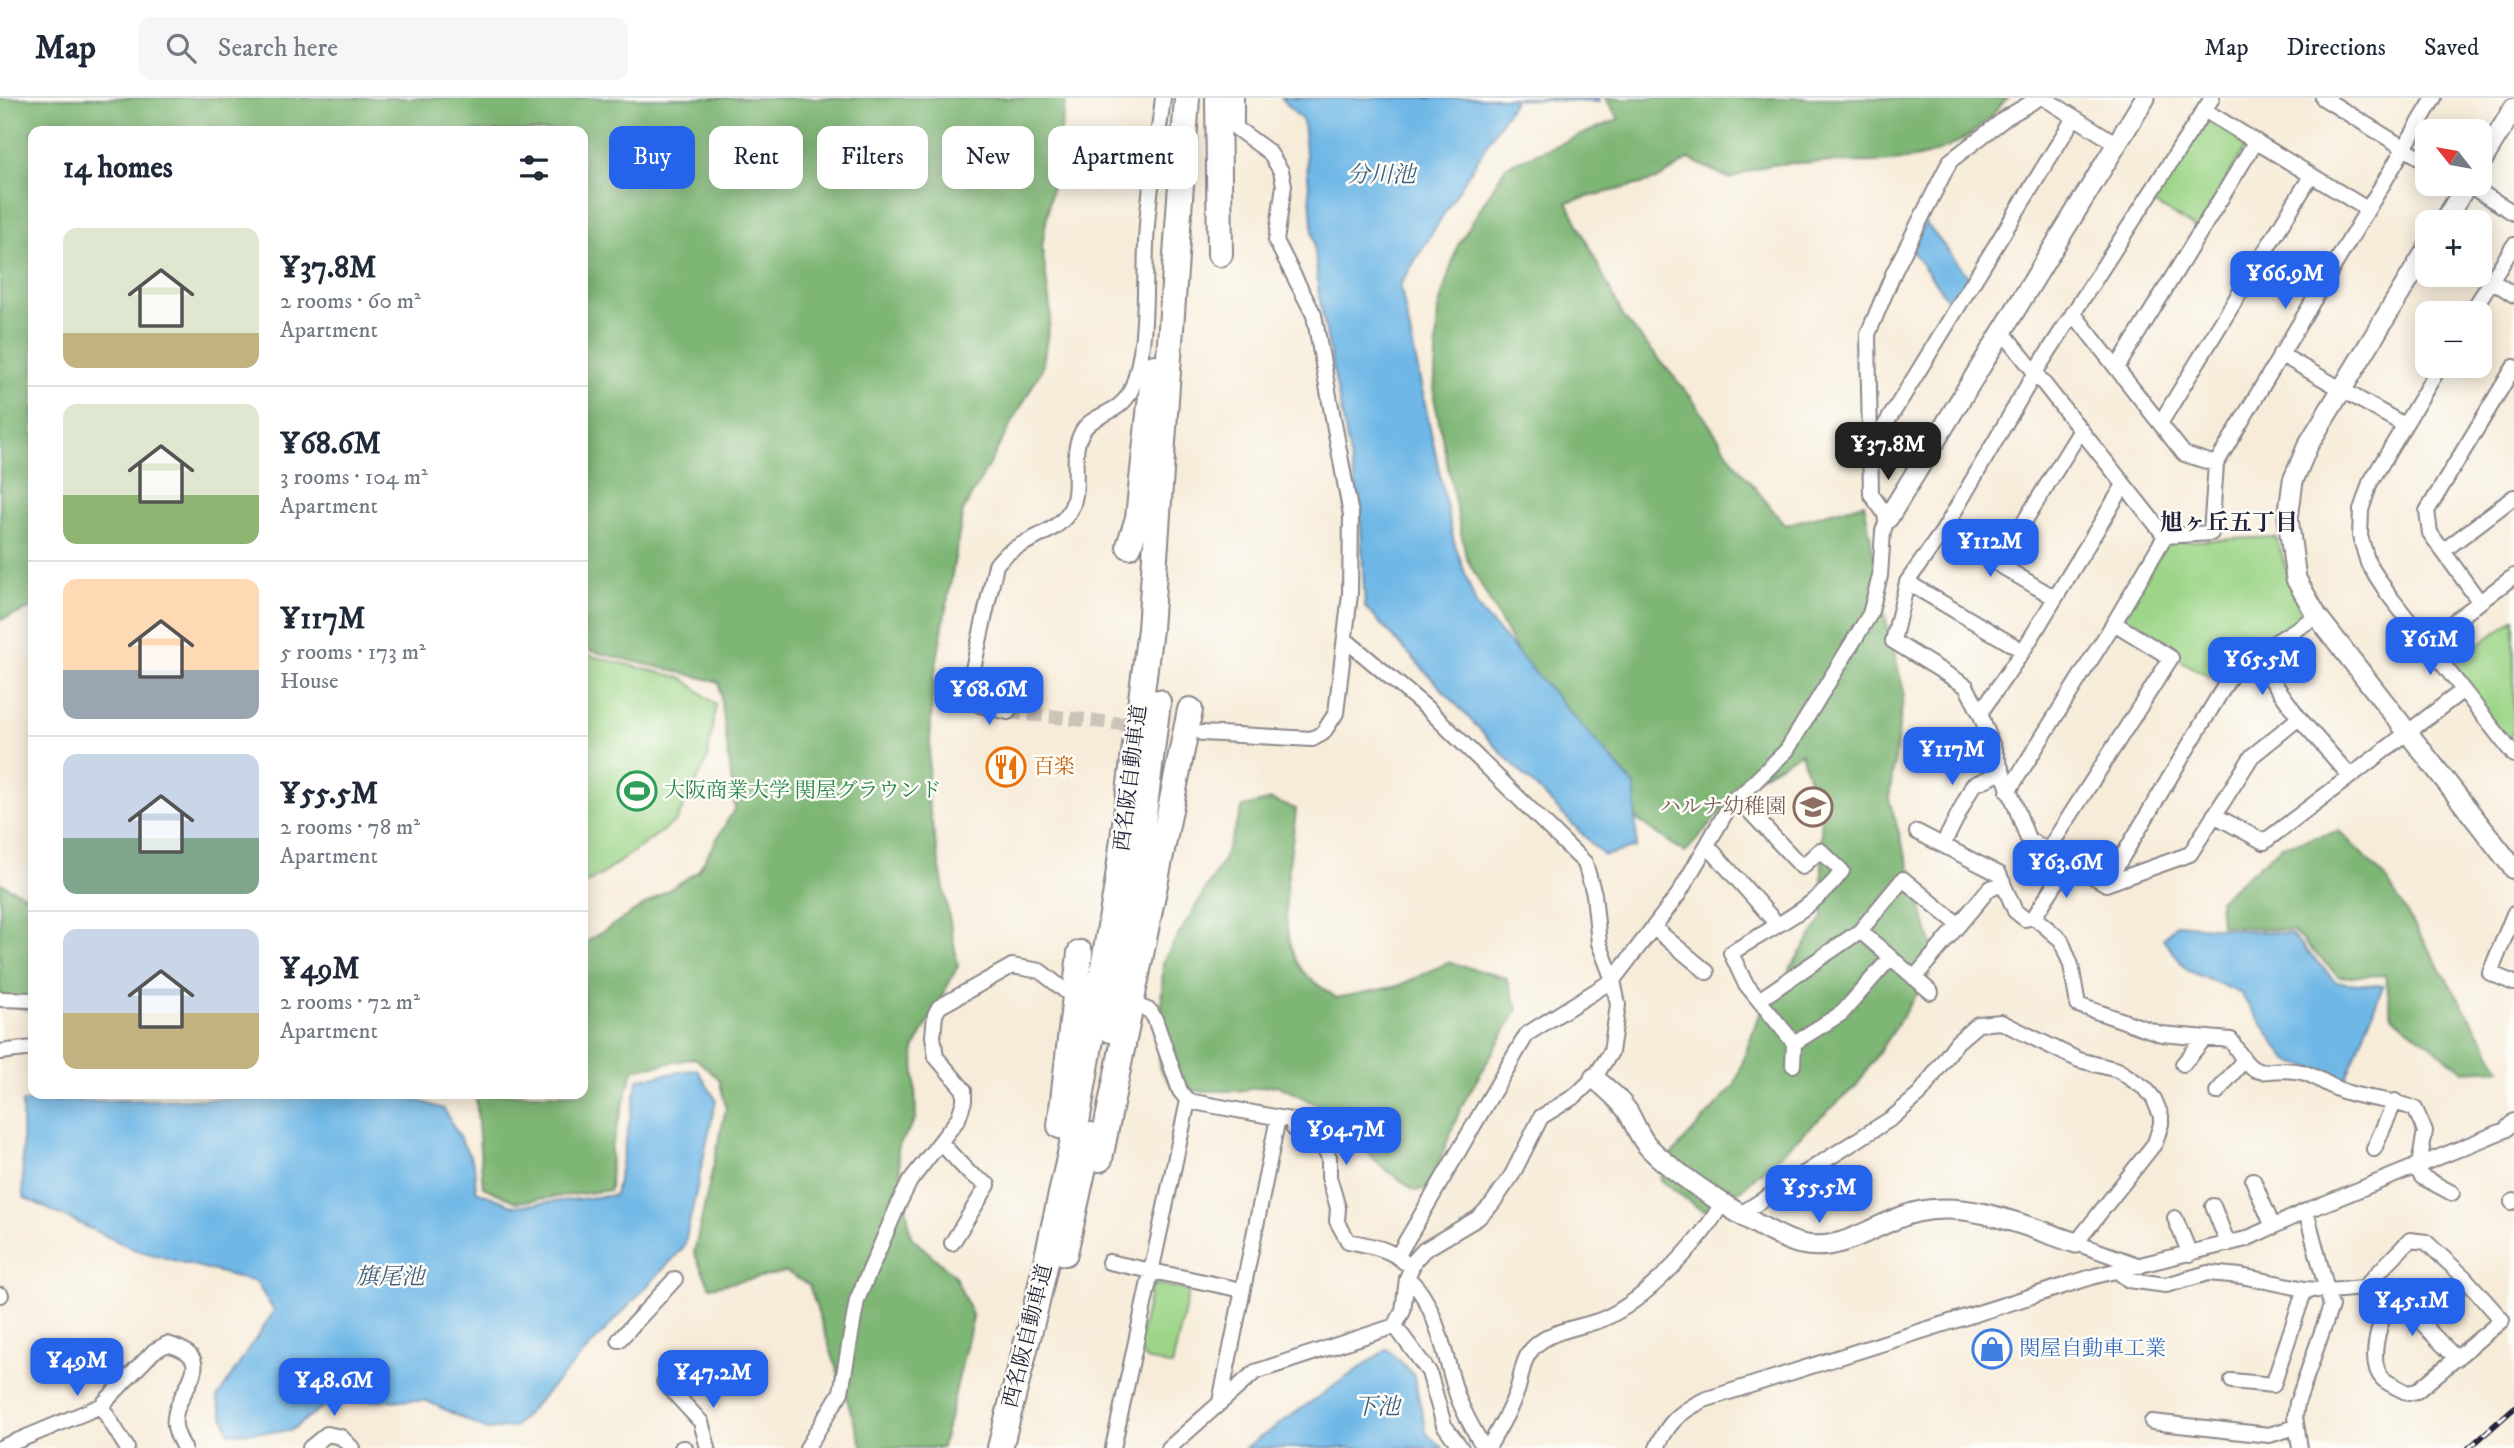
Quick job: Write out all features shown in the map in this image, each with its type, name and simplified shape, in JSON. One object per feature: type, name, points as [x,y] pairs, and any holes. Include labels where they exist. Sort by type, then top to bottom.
[{"type":"highway","name":"西名阪自動車道","points":[[1017,1448],[1080,1190],[1122,967],[1157,713],[1180,451],[1203,98]]},
{"type":"highway","points":[[1218,98],[1220,254]]},
{"type":"highway","name":"西名阪自動車道","points":[[1000,1448],[1037,1302],[1091,1050],[1128,804],[1157,546],[1186,107]]},
{"type":"highway","points":[[1129,546],[1138,517],[1165,274],[1177,127],[1186,107]]},
{"type":"highway","points":[[1080,1190],[1096,1178],[1190,710]]},
{"type":"highway","points":[[1037,1302],[1032,1291],[1065,1101],[1080,953]]},
{"type":"street","points":[[1008,712],[980,705],[971,689],[973,666],[996,565],[1008,553],[1060,523],[1069,512],[1074,496],[1079,436],[1091,421],[1119,408],[1130,391],[1138,365],[1147,226],[1163,98]]},
{"type":"street","points":[[1202,733],[1312,739],[1323,733],[1336,713],[1350,594],[1351,515],[1320,339],[1307,297],[1276,242],[1284,185],[1282,171],[1269,152],[1236,128],[1236,98]]},
{"type":"street","points":[[1888,518],[1871,494],[1868,453],[1868,334],[1894,272],[1950,161],[2007,117],[2039,98]]},
{"type":"street","points":[[2044,98],[2117,144]]},
{"type":"street","points":[[1398,1255],[1527,1034],[1614,980],[1654,928],[1736,797],[1780,760],[1861,632],[1877,595],[1883,531],[1888,518],[2145,98]]},
{"type":"street","points":[[2323,98],[2415,155]]},
{"type":"street","points":[[2165,536],[2211,533],[2217,464],[2434,98]]},
{"type":"street","points":[[2299,718],[2252,756],[2190,854],[2106,884],[2028,839],[1980,713],[1960,681],[1893,641],[1907,582],[1943,531],[2036,371],[2208,104],[2256,141],[2367,209]]},
{"type":"street","points":[[2492,144],[2514,108]]},
{"type":"street","points":[[1868,453],[2074,118]]},
{"type":"street","points":[[2118,366],[2256,141]]},
{"type":"street","points":[[2161,422],[2311,176]]},
{"type":"street","points":[[2486,196],[2514,213]]},
{"type":"street","points":[[2492,278],[2514,245]]},
{"type":"street","points":[[2415,268],[2308,445],[2293,481],[2288,518],[2296,579],[2317,616],[2514,869]]},
{"type":"street","points":[[2492,281],[2514,295]]},
{"type":"street","points":[[2073,313],[2118,366],[2184,454],[2217,464]]},
{"type":"street","points":[[2002,331],[2165,536]]},
{"type":"street","points":[[2280,354],[2403,425]]},
{"type":"street","points":[[2479,601],[2430,533],[2427,511],[2514,367]]},
{"type":"street","points":[[2432,378],[2370,483],[2361,510],[2360,536],[2368,563],[2462,691],[2513,752]]},
{"type":"street","points":[[1998,564],[2081,429]]},
{"type":"street","points":[[1980,713],[2023,651],[2124,485]]},
{"type":"street","points":[[2443,551],[2514,498]]},
{"type":"street","points":[[1943,531],[2055,598]]},
{"type":"street","points":[[2008,792],[2114,624],[2165,536]]},
{"type":"street","points":[[2427,642],[2514,576]]},
{"type":"street","points":[[1907,582],[2023,651]]},
{"type":"street","points":[[2106,884],[2236,667],[2317,616]]},
{"type":"street","points":[[2048,850],[2171,658],[2114,624]]},
{"type":"street","points":[[1169,1448],[1248,1377],[1268,1365],[1310,1355],[1395,1326],[1403,1311],[1408,1273],[1424,1250],[1459,1231],[1492,1204],[1512,1175],[1541,1117],[1594,1078],[1605,1065],[1615,1037],[1618,1005],[1614,980],[1599,943],[1591,878],[1575,850],[1504,785],[1429,710],[1346,640]]},
{"type":"street","points":[[2253,655],[2299,718],[2350,776]]},
{"type":"street","points":[[2214,815],[2264,842],[2462,691]]},
{"type":"street","points":[[1943,845],[1973,785],[2002,772]]},
{"type":"street","points":[[1736,797],[1802,867],[1820,850],[1842,871],[1827,892],[1731,953],[1745,983],[1794,1043],[1793,1065]]},
{"type":"street","points":[[1917,832],[1999,874],[2015,911],[2025,919],[2034,917],[2069,863]]},
{"type":"street","points":[[1707,845],[1777,924]]},
{"type":"street","points":[[1759,1000],[1860,931],[1903,879],[1959,925]]},
{"type":"street","points":[[1914,978],[1989,889],[2003,883]]},
{"type":"street","points":[[2514,914],[2490,973],[2514,983]]},
{"type":"street","points":[[2034,917],[2061,940],[2071,965],[2078,1005],[2161,1034],[2231,1040],[2243,1060],[2264,1074],[2304,1073],[2346,1092],[2395,1101],[2415,1109],[2422,1119],[2425,1145],[2419,1170]]},
{"type":"street","points":[[1654,928],[1707,972]]},
{"type":"street","points":[[1860,931],[1931,992]]},
{"type":"street","points":[[1794,1043],[1842,1013],[1891,957]]},
{"type":"street","points":[[807,1448],[841,1392],[850,1326],[857,1300],[887,1228],[910,1181],[958,1119],[964,1101],[964,1090],[936,1057],[934,1026],[939,1007],[1012,966],[1040,971],[1068,993]]},
{"type":"street","points":[[0,999],[28,1000]]},
{"type":"street","points":[[1143,1008],[1150,1011],[1155,1019],[1180,1091],[1188,1101],[1291,1119],[1294,1129],[1303,1134],[1314,1129],[1329,1157],[1329,1177],[1338,1208],[1337,1221],[1348,1241],[1398,1255],[1434,1317],[1457,1395],[1486,1448]]},
{"type":"street","points":[[1742,1213],[1892,1118],[1919,1095],[1957,1042],[1978,1024],[2001,1022],[2079,1060],[2118,1070],[2146,1089],[2154,1099],[2161,1116],[2155,1143],[2076,1243]]},
{"type":"street","points":[[2183,1064],[2206,1038]]},
{"type":"street","points":[[0,1052],[28,1049]]},
{"type":"street","points":[[2217,1093],[2243,1060]]},
{"type":"street","points":[[1594,1078],[1622,1104],[1639,1135],[1657,1156],[1742,1213],[1782,1237],[1802,1244],[1825,1246],[1847,1241],[1917,1212],[1960,1209],[2076,1243],[2140,1266]]},
{"type":"street","points":[[1113,1448],[1188,1101]]},
{"type":"street","points":[[2374,1149],[2395,1101]]},
{"type":"street","points":[[1220,1402],[1278,1118]]},
{"type":"street","points":[[1657,1448],[1672,1420],[1682,1410],[1704,1400],[2117,1270],[2228,1244],[2273,1227],[2310,1223],[2504,1130],[2514,1121]]},
{"type":"street","points":[[941,1143],[969,1173],[988,1185],[952,1243]]},
{"type":"street","points":[[2419,1170],[2452,1194]]},
{"type":"street","points":[[2253,1181],[2273,1227]]},
{"type":"street","points":[[1486,1448],[1517,1392],[1526,1357],[1533,1347],[1564,1330],[1604,1319],[1626,1305],[1699,1239],[1723,1201]]},
{"type":"street","points":[[2213,1206],[2228,1244]]},
{"type":"street","points":[[2175,1218],[2189,1254]]},
{"type":"street","points":[[2300,1448],[2296,1427],[2297,1403],[2331,1306],[2310,1223]]},
{"type":"street","points":[[2117,1270],[2129,1280],[2166,1285],[2208,1273],[2241,1276],[2305,1289],[2329,1291],[2364,1288],[2410,1240],[2426,1242],[2508,1322],[2417,1391],[2407,1393],[2382,1378],[2375,1364],[2377,1342],[2391,1293]]},
{"type":"street","points":[[1109,1262],[1153,1269],[1242,1290]]},
{"type":"street","points":[[2375,1276],[2457,1359]]},
{"type":"street","points":[[619,1340],[675,1279]]},
{"type":"street","points":[[2232,1381],[2273,1385],[2305,1289]]},
{"type":"street","points":[[1395,1326],[1430,1372],[1444,1425],[1461,1448]]},
{"type":"street","points":[[0,1448],[101,1406],[154,1351],[167,1344],[181,1348],[192,1359],[196,1373],[175,1417],[177,1435],[184,1448]]},
{"type":"street","points":[[664,1382],[701,1422],[708,1448]]},
{"type":"street","points":[[101,1406],[127,1448]]},
{"type":"street","points":[[2152,1422],[2269,1435],[2296,1427]]},
{"type":"street","points":[[310,1448],[327,1434],[341,1437],[352,1448]]},
{"type":"green space","points":[[0,98],[1066,98],[1061,126],[1048,126],[1048,189],[1051,189],[1042,247],[1051,314],[1042,369],[963,511],[933,683],[927,796],[958,966],[914,1049],[916,1118],[897,1149],[911,1237],[955,1276],[973,1317],[942,1448],[863,1448],[809,1285],[786,1272],[710,1287],[694,1253],[726,1108],[719,1079],[695,1058],[633,1070],[611,1148],[610,1190],[517,1202],[483,1187],[476,1099],[588,1099],[588,941],[698,871],[735,808],[719,682],[588,650],[588,126],[28,126],[28,610],[0,620]]},
{"type":"green space","points":[[1605,98],[2007,98],[1981,126],[1955,144],[1927,155],[1868,162],[1771,165],[1730,179],[1689,159],[1657,180],[1567,202],[1624,318],[1691,397],[1737,466],[1785,525],[1864,503],[1886,620],[1904,692],[1889,799],[1933,948],[1929,976],[1857,1085],[1723,1206],[1702,1211],[1660,1180],[1663,1164],[1735,1085],[1757,1019],[1823,918],[1821,819],[1801,753],[1744,785],[1685,853],[1629,814],[1567,734],[1515,648],[1466,557],[1434,397],[1438,309],[1457,247],[1506,166],[1619,119]]},
{"type":"green space","points":[[2208,119],[2248,142],[2198,229],[2151,202]]},
{"type":"green space","points":[[2276,537],[2303,617],[2230,661],[2217,681],[2117,625],[2167,542]]},
{"type":"green space","points":[[2514,619],[2514,729],[2508,742],[2448,667]]},
{"type":"green space","name":"大阪商業大学 関屋グラウンド","points":[[588,655],[683,678],[716,705],[707,761],[676,821],[588,882]]},
{"type":"green space","points":[[1271,800],[1296,809],[1286,892],[1288,934],[1293,953],[1302,970],[1313,981],[1336,998],[1398,986],[1449,962],[1506,978],[1518,1009],[1461,1107],[1429,1188],[1415,1191],[1377,1163],[1338,1115],[1277,1085],[1237,1091],[1176,1091],[1159,1068],[1163,961],[1222,862],[1243,807]]},
{"type":"green space","points":[[2339,831],[2385,877],[2501,1069],[2464,1071],[2392,1016],[2385,975],[2339,977],[2293,931],[2221,925],[2219,900],[2282,846]]},
{"type":"green space","points":[[0,883],[28,897],[28,1010],[0,1002]]},
{"type":"green space","points":[[1157,1284],[1189,1291],[1172,1366],[1146,1359],[1138,1348],[1151,1287]]},
{"type":"water","name":"分川池","points":[[1281,98],[1598,98],[1600,102],[1515,99],[1400,285],[1454,542],[1477,607],[1635,786],[1636,847],[1604,856],[1501,752],[1365,607],[1360,508],[1319,296],[1303,121]]},
{"type":"water","points":[[1925,222],[1968,276],[1951,304],[1912,251]]},
{"type":"water","points":[[2176,924],[2291,934],[2336,982],[2383,986],[2346,1078],[2288,1061],[2240,993],[2187,970],[2163,939]]},
{"type":"water","name":"旗尾池","points":[[697,1069],[716,1100],[684,1247],[514,1427],[487,1430],[427,1401],[374,1400],[324,1406],[290,1431],[229,1433],[217,1398],[274,1311],[256,1282],[136,1250],[23,1197],[22,1102],[213,1099],[413,1099],[444,1109],[474,1164],[476,1191],[515,1206],[615,1195],[638,1079]]},
{"type":"water","name":"下池","points":[[1387,1349],[1413,1374],[1427,1434],[1443,1448],[1245,1448]]},
{"type":"tunnel","points":[[1008,712],[1191,731]]},
{"type":"railway","points":[[2469,1448],[2514,1408]]},
{"type":"place","name":"百楽","points":[[1006,767]]},
{"type":"place","name":"大阪商業大学 関屋グラウンド","points":[[637,791]]},
{"type":"place","name":"ハルナ幼稚園","points":[[1813,807]]},
{"type":"place","name":"関屋自動車工業","points":[[1992,1349]]},
{"type":"district","name":"旭ヶ丘五丁目","points":[[2229,523]]}]
